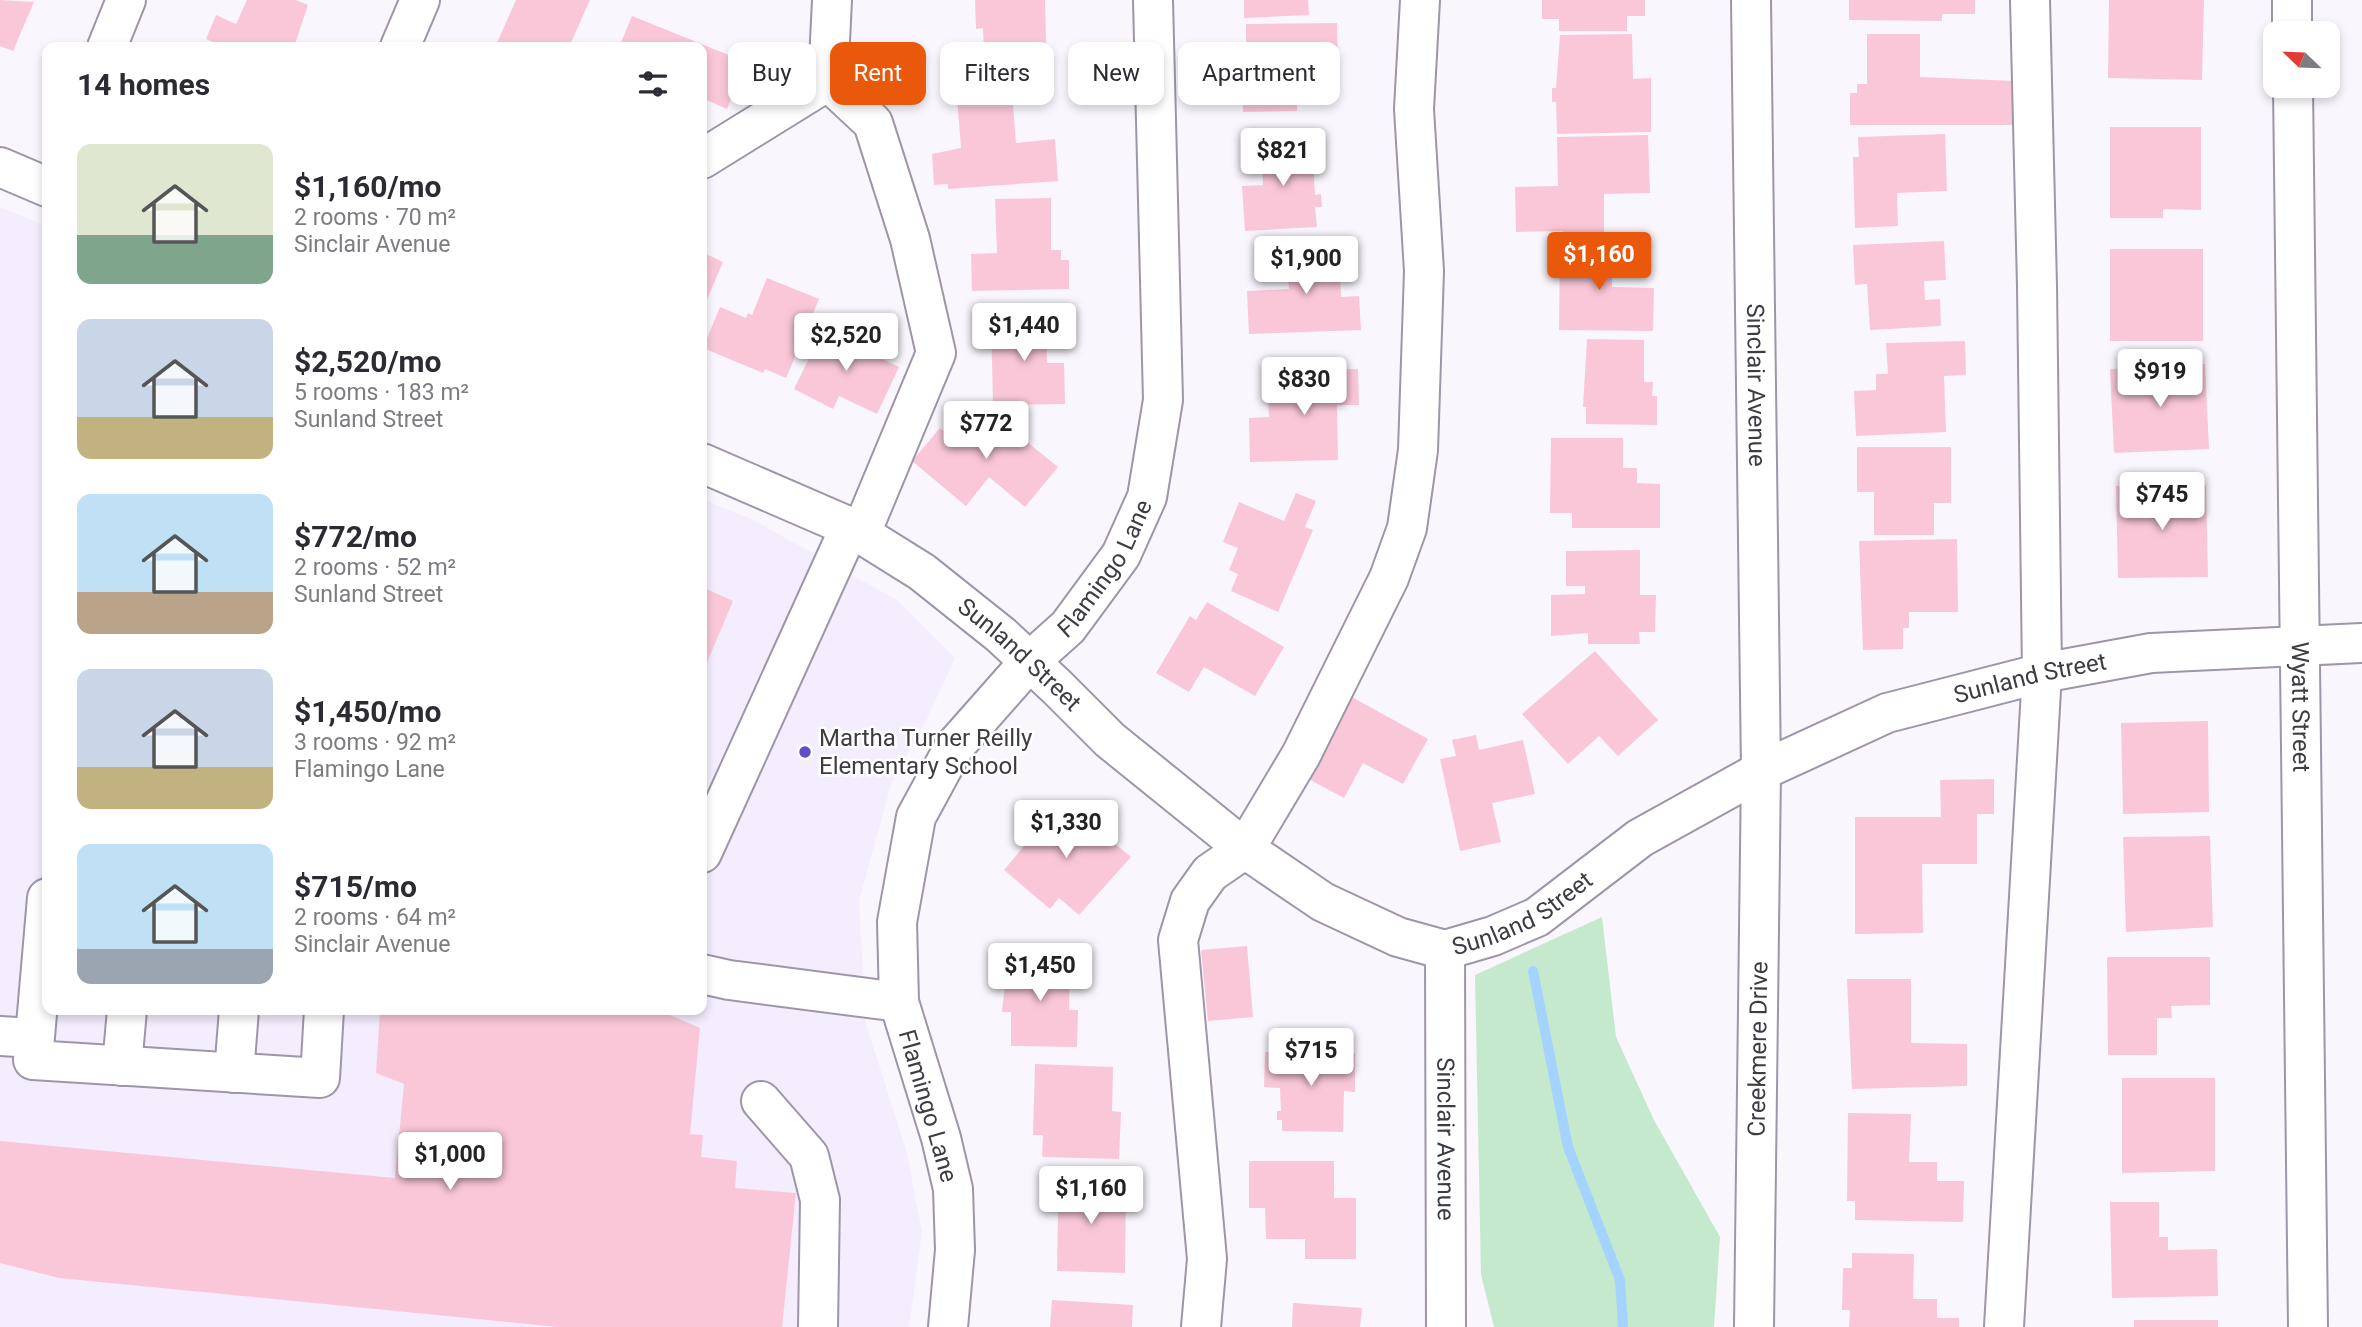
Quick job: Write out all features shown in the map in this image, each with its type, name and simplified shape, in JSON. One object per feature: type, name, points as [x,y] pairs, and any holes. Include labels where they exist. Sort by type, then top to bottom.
[{"type":"street","points":[[109,42],[126,0]]},
{"type":"street","points":[[402,42],[420,0]]},
{"type":"street","points":[[707,842],[936,352],[910,239],[873,123],[828,81],[832,0]]},
{"type":"street","name":"Flamingo Lane","points":[[948,1327],[955,1250],[953,1189],[941,1138],[899,1002],[897,922],[916,817],[954,747],[1030,661],[1068,628],[1121,555],[1147,497],[1163,400],[1153,0]]},
{"type":"street","points":[[1201,1327],[1207,1259],[1178,940],[1190,901],[1210,873],[1245,849],[1301,755],[1389,578],[1407,528],[1418,450],[1424,271],[1414,109],[1420,0]]},
{"type":"street","name":"Sinclair Avenue","points":[[1751,0],[1761,771]]},
{"type":"street","points":[[2004,1327],[2042,673],[2030,0]]},
{"type":"street","points":[[2292,0],[2292,21]]},
{"type":"street","points":[[707,156],[828,81]]},
{"type":"street","name":"Wyatt Street","points":[[2293,98],[2308,1327]]},
{"type":"street","points":[[0,167],[42,185]]},
{"type":"street","name":"Sunland Street","points":[[707,465],[855,530],[922,572],[1030,661],[1110,740],[1245,849],[1323,902],[1398,937],[1445,950],[1493,936],[1537,917],[1640,838],[1761,771],[1887,713],[2042,673],[2151,653],[2362,643]]},
{"type":"street","name":"Creekmere Drive","points":[[1754,1327],[1761,771]]},
{"type":"street","points":[[42,921],[17,1037],[33,1060],[320,1078],[324,1015]]},
{"type":"street","name":"Sinclair Avenue","points":[[1445,950],[1446,1327]]},
{"type":"street","points":[[707,975],[899,1002]]},
{"type":"street","points":[[122,1066],[127,1015]]},
{"type":"street","points":[[234,1073],[239,1015]]},
{"type":"street","points":[[761,1101],[809,1156],[820,1200],[818,1327]]},
{"type":"shaded area","name":"Martha Turner Reilly Elementary School","points":[[0,207],[42,224],[42,1015],[707,1015],[707,501],[753,520],[897,600],[955,658],[925,723],[892,781],[859,901],[866,1024],[907,1153],[922,1232],[909,1327],[0,1327]]},
{"type":"green space","points":[[1602,917],[1616,1037],[1654,1120],[1720,1237],[1714,1327],[1494,1327],[1481,1275],[1475,975]]},
{"type":"building","points":[[0,0],[34,2],[13,51],[0,46]]},
{"type":"building","points":[[247,0],[296,0],[308,5],[296,42],[213,42],[206,39],[216,15],[236,24]]},
{"type":"building","points":[[516,0],[590,0],[571,42],[497,42]]},
{"type":"building","points":[[975,0],[1045,0],[1046,42],[984,42],[983,28],[976,29]]},
{"type":"building","points":[[1244,0],[1308,0],[1309,15],[1244,18]]},
{"type":"building","points":[[1542,0],[1645,0],[1645,16],[1627,16],[1627,31],[1559,31],[1559,19],[1542,19]]},
{"type":"building","points":[[1849,0],[1975,0],[1975,14],[1942,14],[1942,21],[1849,20]]},
{"type":"building","points":[[2109,0],[2204,0],[2202,80],[2108,78]]},
{"type":"building","points":[[632,16],[696,42],[621,42]]},
{"type":"building","points":[[1337,23],[1337,42],[1246,42],[1246,24]]},
{"type":"building","points":[[1632,34],[1633,79],[1651,78],[1651,132],[1557,134],[1556,102],[1552,102],[1552,88],[1556,88],[1560,35]]},
{"type":"building","points":[[1867,34],[1920,34],[1920,77],[2015,81],[2016,125],[1850,125],[1850,93],[1857,93],[1857,84],[1867,84]]},
{"type":"building","points":[[707,46],[728,55],[727,109],[707,100]]},
{"type":"building","points":[[958,105],[1013,105],[1016,143],[1055,139],[1058,181],[948,189],[948,184],[934,185],[932,154],[961,148]]},
{"type":"building","points":[[1243,105],[1297,105],[1297,111],[1243,112]]},
{"type":"building","points":[[2110,127],[2201,127],[2201,210],[2163,209],[2163,218],[2110,218]]},
{"type":"building","points":[[1945,134],[1947,191],[1897,193],[1898,226],[1855,228],[1853,157],[1859,157],[1858,137]]},
{"type":"building","points":[[1648,135],[1650,193],[1604,194],[1604,237],[1562,238],[1563,231],[1516,232],[1515,187],[1558,186],[1557,137]]},
{"type":"building","points":[[1312,138],[1315,195],[1321,194],[1322,207],[1315,207],[1317,227],[1245,231],[1242,186],[1263,185],[1261,141]]},
{"type":"building","points":[[1051,198],[1051,250],[1061,250],[1061,260],[1069,260],[1069,289],[972,291],[971,254],[997,253],[995,199]]},
{"type":"building","points":[[1560,241],[1612,242],[1612,287],[1654,288],[1653,331],[1559,330]]},
{"type":"building","points":[[1944,241],[1946,280],[1924,281],[1925,300],[1940,299],[1941,326],[1870,330],[1867,284],[1855,285],[1853,245]]},
{"type":"building","points":[[1339,242],[1341,297],[1359,296],[1361,330],[1249,334],[1247,291],[1289,289],[1286,244]]},
{"type":"building","points":[[2110,249],[2203,249],[2203,341],[2110,341]]},
{"type":"building","points":[[707,254],[723,262],[707,299]]},
{"type":"building","points":[[767,278],[819,299],[786,378],[765,369],[763,373],[707,350],[707,338],[720,307],[746,318],[748,313],[752,315]]},
{"type":"building","points":[[1046,316],[1047,363],[1064,363],[1065,404],[993,405],[991,317]]},
{"type":"building","points":[[835,325],[862,338],[857,347],[899,367],[877,414],[839,396],[833,409],[794,389],[822,332],[829,336]]},
{"type":"building","points":[[1587,339],[1644,340],[1644,382],[1653,382],[1652,396],[1657,396],[1657,425],[1586,424],[1586,407],[1583,407]]},
{"type":"building","points":[[1965,341],[1966,375],[1944,376],[1946,432],[1856,436],[1854,391],[1876,390],[1876,374],[1888,374],[1886,343]]},
{"type":"building","points":[[2205,364],[2209,449],[2114,453],[2110,369]]},
{"type":"building","points":[[1358,369],[1359,405],[1337,405],[1338,460],[1250,462],[1249,418],[1269,417],[1268,400],[1283,400],[1282,371]]},
{"type":"building","points":[[985,408],[1058,467],[1025,507],[989,477],[966,506],[912,461],[940,428],[957,442]]},
{"type":"building","points":[[1551,438],[1623,438],[1623,468],[1637,468],[1637,483],[1660,484],[1660,528],[1572,528],[1572,513],[1550,513]]},
{"type":"building","points":[[1857,447],[1951,447],[1951,503],[1934,503],[1934,535],[1874,535],[1874,492],[1857,492]]},
{"type":"building","points":[[2206,485],[2208,577],[2118,578],[2116,486]]},
{"type":"building","points":[[1296,493],[1316,501],[1305,527],[1313,530],[1278,612],[1231,591],[1238,574],[1229,570],[1238,548],[1223,542],[1239,502],[1284,521]]},
{"type":"building","points":[[1957,539],[1958,612],[1909,612],[1909,628],[1903,628],[1903,649],[1863,650],[1859,541]]},
{"type":"building","points":[[1640,550],[1640,595],[1656,595],[1655,632],[1639,632],[1640,644],[1588,644],[1588,633],[1551,636],[1551,595],[1585,594],[1585,586],[1566,586],[1566,551]]},
{"type":"building","points":[[707,589],[733,601],[707,662]]},
{"type":"building","points":[[1207,602],[1284,647],[1255,696],[1204,667],[1189,692],[1156,673],[1190,616],[1196,620]]},
{"type":"building","points":[[1595,651],[1658,720],[1618,756],[1599,736],[1568,764],[1522,714]]},
{"type":"building","points":[[1350,696],[1428,739],[1403,784],[1363,763],[1344,798],[1305,777]]},
{"type":"building","points":[[2208,721],[2209,812],[2123,814],[2121,723]]},
{"type":"building","points":[[1476,735],[1479,750],[1523,740],[1535,794],[1492,803],[1501,842],[1460,851],[1440,759],[1456,756],[1452,740]]},
{"type":"building","points":[[1994,779],[1994,814],[1977,814],[1977,864],[1922,864],[1923,933],[1855,934],[1855,817],[1941,817],[1940,780]]},
{"type":"building","points":[[1063,801],[1131,857],[1079,915],[1059,898],[1050,909],[1004,870],[1029,840],[1023,835],[1044,810],[1051,816]]},
{"type":"building","points":[[2210,836],[2213,927],[2126,932],[2123,837]]},
{"type":"building","points":[[1247,946],[1253,1017],[1208,1021],[1201,950]]},
{"type":"building","points":[[1008,957],[1070,958],[1069,1010],[1078,1010],[1077,1047],[1011,1046],[1011,1012],[1002,1012]]},
{"type":"building","points":[[2107,957],[2210,957],[2210,1005],[2171,1006],[2172,1018],[2157,1018],[2157,1055],[2108,1055]]},
{"type":"building","points":[[1847,979],[1911,979],[1911,1043],[1967,1044],[1967,1086],[1852,1089]]},
{"type":"building","points":[[380,1015],[670,1015],[700,1028],[690,1134],[703,1135],[701,1157],[737,1161],[735,1188],[796,1193],[782,1327],[559,1327],[59,1278],[0,1263],[0,1141],[395,1178],[404,1084],[376,1073]]},
{"type":"building","points":[[1265,1052],[1355,1053],[1355,1092],[1344,1091],[1343,1132],[1282,1131],[1282,1120],[1277,1120],[1277,1111],[1281,1111],[1280,1088],[1264,1087]]},
{"type":"building","points":[[1035,1064],[1113,1067],[1112,1111],[1121,1112],[1119,1159],[1042,1157],[1043,1135],[1033,1135]]},
{"type":"building","points":[[2122,1078],[2215,1078],[2215,1171],[2122,1173]]},
{"type":"building","points":[[1848,1113],[1911,1114],[1909,1162],[1937,1162],[1937,1181],[1964,1181],[1963,1222],[1855,1220],[1855,1201],[1847,1201]]},
{"type":"building","points":[[1249,1161],[1334,1161],[1334,1198],[1356,1198],[1356,1259],[1305,1259],[1305,1239],[1266,1239],[1265,1208],[1249,1208]]},
{"type":"building","points":[[1053,1180],[1126,1181],[1125,1273],[1057,1271],[1058,1212],[1053,1212]]},
{"type":"building","points":[[2110,1202],[2159,1202],[2159,1237],[2168,1237],[2168,1250],[2217,1249],[2218,1296],[2112,1298]]},
{"type":"building","points":[[1852,1253],[1914,1254],[1913,1299],[1937,1299],[1937,1318],[1959,1318],[1959,1327],[1849,1327],[1850,1310],[1842,1310],[1843,1268],[1852,1268]]},
{"type":"building","points":[[1052,1300],[1133,1305],[1132,1327],[1050,1327]]},
{"type":"building","points":[[1293,1303],[1362,1308],[1360,1327],[1292,1327]]},
{"type":"building","points":[[2134,1320],[2218,1320],[2218,1327],[2134,1327]]},
{"type":"waterway","points":[[1533,971],[1568,1147],[1620,1280],[1623,1327]]},
{"type":"place","name":"Martha Turner Reilly Elementary School","points":[[805,752]]}]
